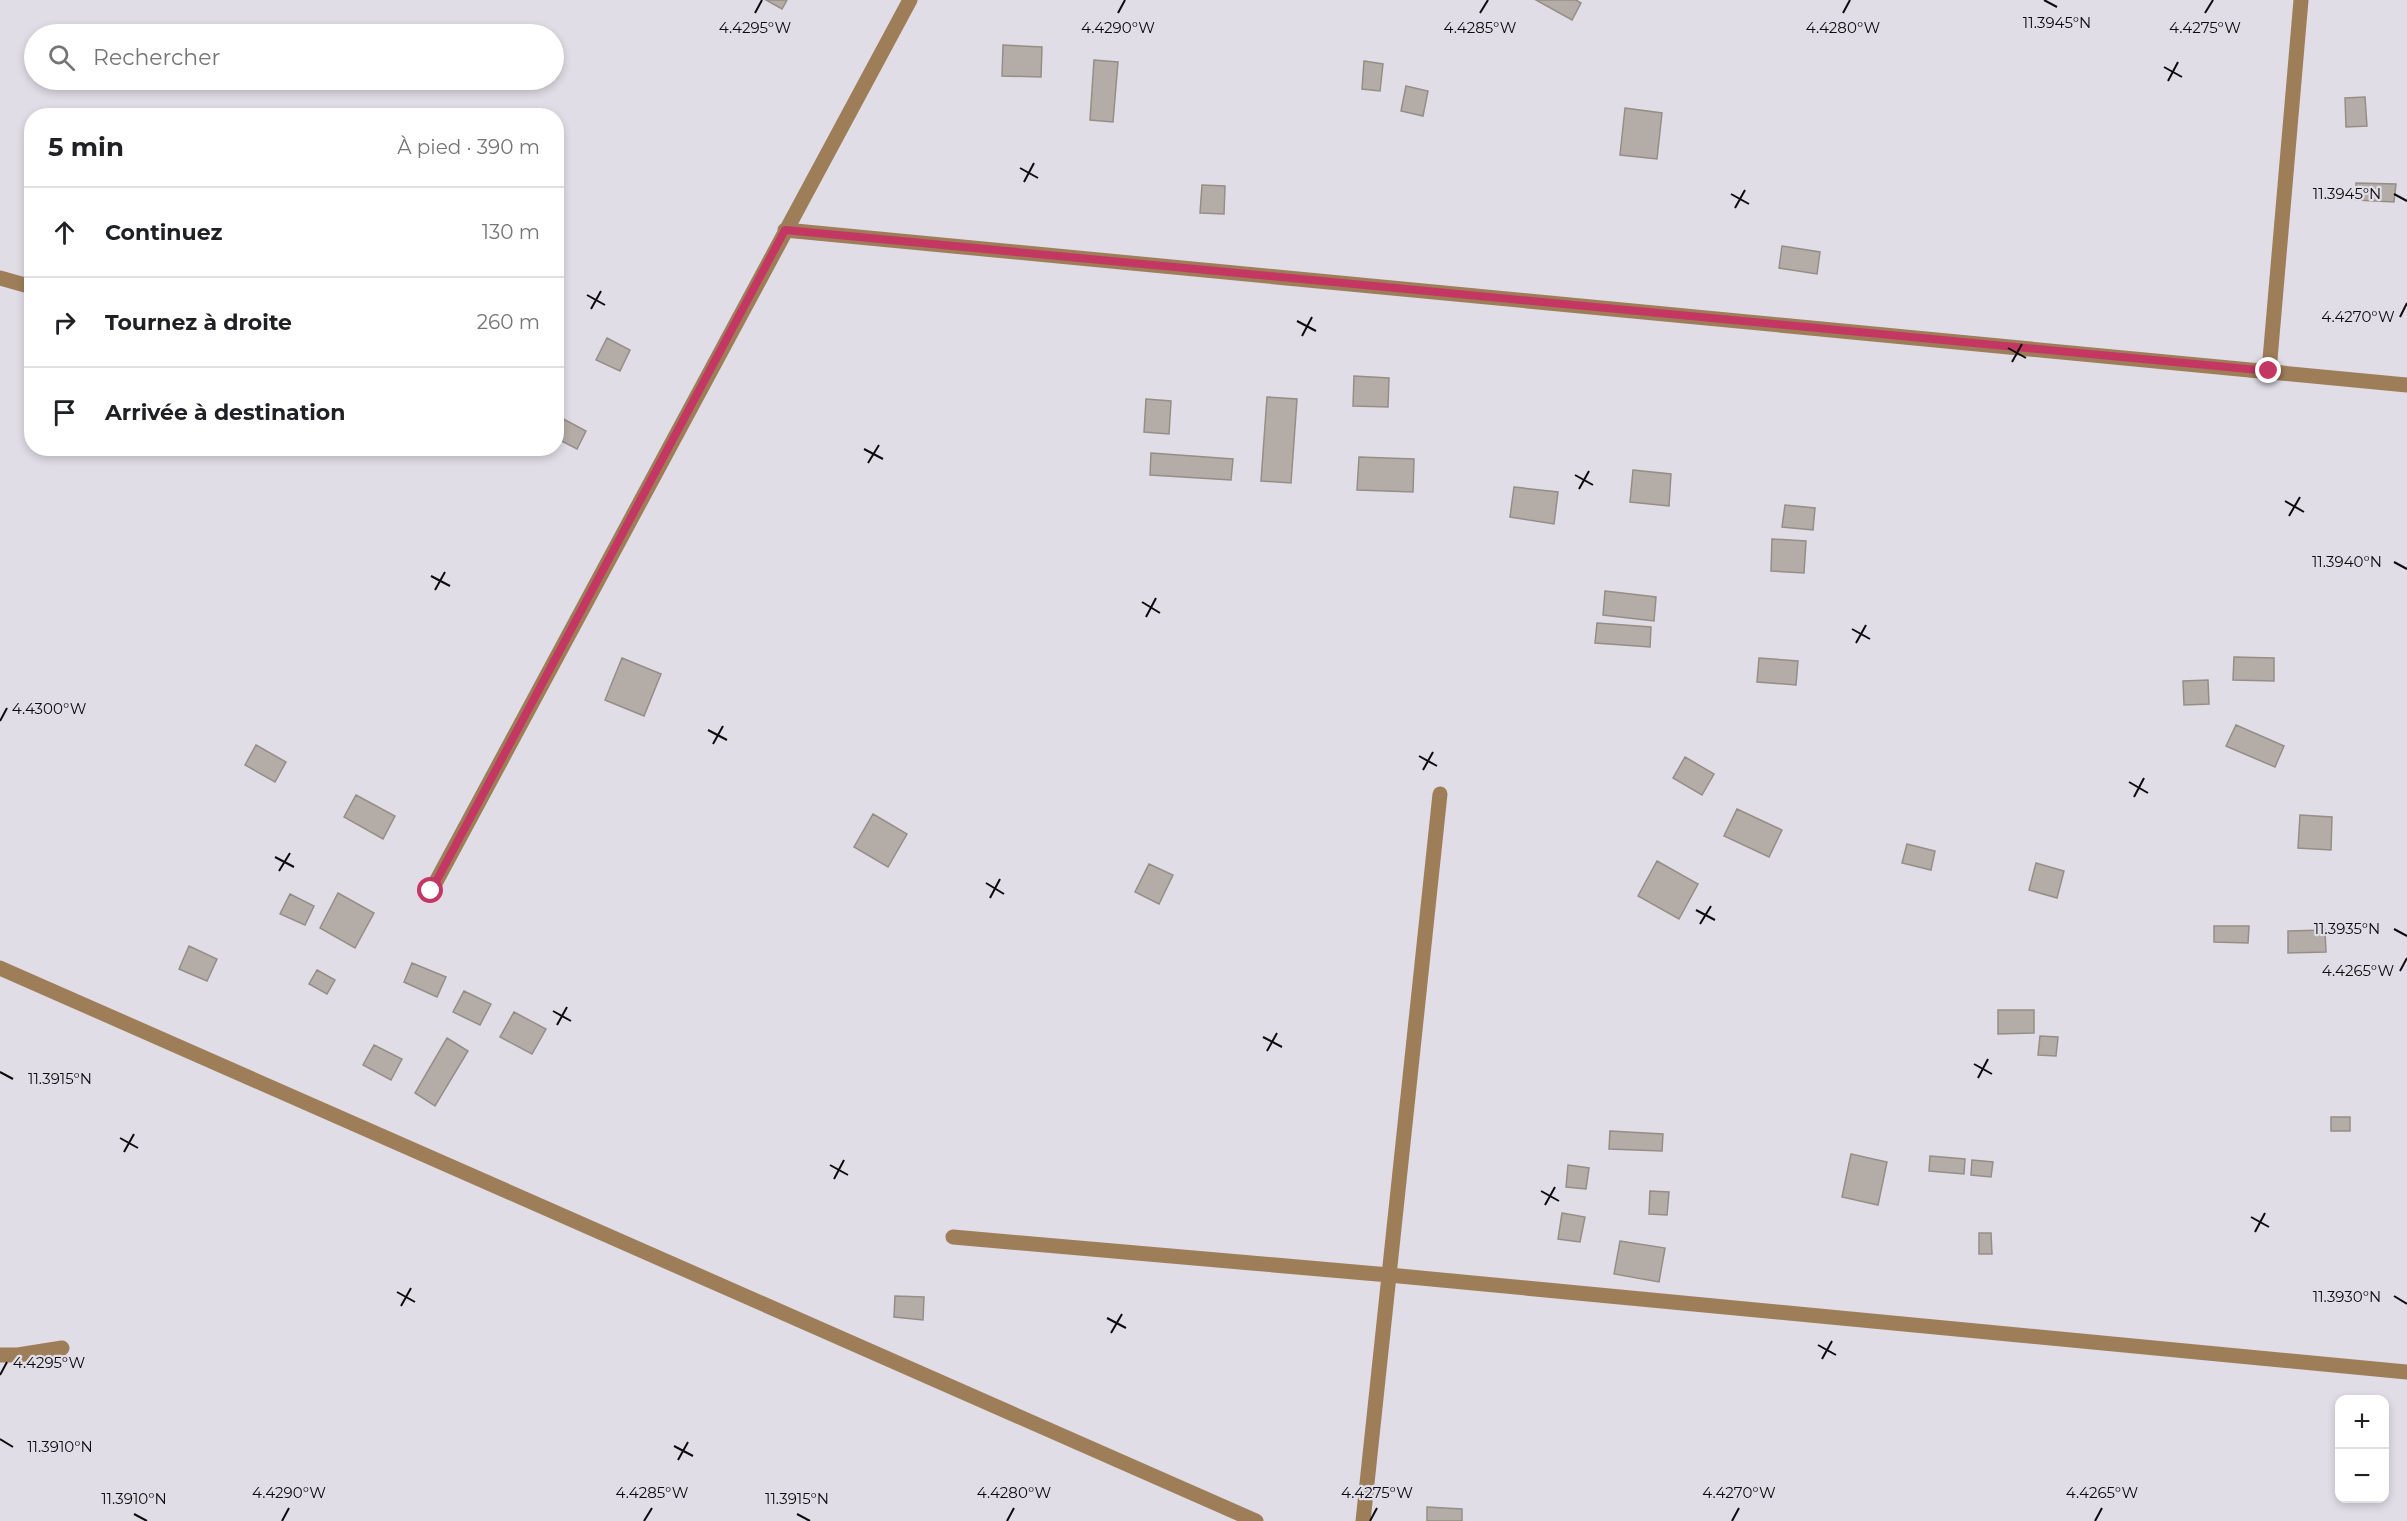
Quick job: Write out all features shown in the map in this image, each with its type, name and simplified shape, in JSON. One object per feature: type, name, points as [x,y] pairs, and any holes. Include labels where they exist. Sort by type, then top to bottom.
[{"type":"street","points":[[431,891],[910,0]]},
{"type":"street","points":[[2269,371],[2301,0]]},
{"type":"street","points":[[785,230],[2407,385]]},
{"type":"street","points":[[0,278],[24,285]]},
{"type":"street","points":[[1363,1521],[1440,794]]},
{"type":"street","points":[[0,968],[1256,1521]]},
{"type":"street","points":[[953,1237],[1389,1275],[2407,1372]]},
{"type":"street","points":[[0,1355],[18,1355],[62,1348]]},
{"type":"building","points":[[766,0],[787,0],[782,9]]},
{"type":"building","points":[[1536,0],[1576,0],[1581,3],[1572,20]]},
{"type":"building","points":[[1003,45],[1042,47],[1041,77],[1002,76]]},
{"type":"building","points":[[1094,60],[1118,62],[1113,122],[1090,120]]},
{"type":"building","points":[[1364,61],[1383,64],[1380,91],[1362,89]]},
{"type":"building","points":[[1406,86],[1428,91],[1423,116],[1401,111]]},
{"type":"building","points":[[2365,97],[2367,126],[2346,127],[2345,98]]},
{"type":"building","points":[[1625,108],[1662,113],[1657,159],[1620,155]]},
{"type":"building","points":[[2356,183],[2396,184],[2394,202],[2356,200]]},
{"type":"building","points":[[1202,185],[1225,186],[1224,214],[1200,213]]},
{"type":"building","points":[[1782,246],[1820,252],[1817,274],[1779,268]]},
{"type":"building","points":[[607,338],[630,350],[620,371],[596,360]]},
{"type":"building","points":[[1354,376],[1389,378],[1388,407],[1353,406]]},
{"type":"building","points":[[1267,397],[1297,399],[1291,483],[1261,481]]},
{"type":"building","points":[[1146,399],[1171,401],[1169,434],[1144,432]]},
{"type":"building","points":[[564,419],[586,431],[577,449],[564,442]]},
{"type":"building","points":[[1151,453],[1233,459],[1231,480],[1150,475]]},
{"type":"building","points":[[1359,457],[1414,459],[1413,492],[1357,490]]},
{"type":"building","points":[[1633,470],[1671,474],[1669,506],[1630,502]]},
{"type":"building","points":[[1514,487],[1558,492],[1554,524],[1510,517]]},
{"type":"building","points":[[1785,505],[1815,508],[1813,530],[1782,527]]},
{"type":"building","points":[[1772,539],[1806,541],[1804,573],[1771,571]]},
{"type":"building","points":[[1605,591],[1656,597],[1654,621],[1603,615]]},
{"type":"building","points":[[1597,623],[1651,627],[1650,647],[1595,643]]},
{"type":"building","points":[[2234,657],[2274,658],[2274,681],[2233,680]]},
{"type":"building","points":[[622,658],[661,674],[644,716],[605,700]]},
{"type":"building","points":[[1759,658],[1798,661],[1796,685],[1757,682]]},
{"type":"building","points":[[2208,680],[2209,704],[2184,705],[2183,681]]},
{"type":"building","points":[[2236,725],[2284,746],[2275,767],[2226,746]]},
{"type":"building","points":[[256,745],[286,762],[275,782],[245,765]]},
{"type":"building","points":[[1685,757],[1714,774],[1702,795],[1673,778]]},
{"type":"building","points":[[356,795],[395,816],[383,839],[344,817]]},
{"type":"building","points":[[1737,809],[1782,830],[1769,857],[1724,836]]},
{"type":"building","points":[[873,814],[907,834],[888,867],[854,847]]},
{"type":"building","points":[[2300,815],[2332,817],[2331,850],[2298,848]]},
{"type":"building","points":[[1907,844],[1935,851],[1931,870],[1902,863]]},
{"type":"building","points":[[1657,861],[1698,884],[1679,919],[1638,896]]},
{"type":"building","points":[[2036,863],[2064,871],[2057,898],[2029,890]]},
{"type":"building","points":[[1149,864],[1173,875],[1159,904],[1135,892]]},
{"type":"building","points":[[338,893],[374,913],[355,948],[320,928]]},
{"type":"building","points":[[290,894],[314,906],[305,925],[280,914]]},
{"type":"building","points":[[2214,926],[2249,926],[2248,943],[2214,942]]},
{"type":"building","points":[[2325,930],[2326,952],[2288,953],[2288,931]]},
{"type":"building","points":[[189,946],[217,959],[207,981],[179,969]]},
{"type":"building","points":[[412,963],[446,977],[437,997],[404,982]]},
{"type":"building","points":[[317,970],[335,980],[327,994],[309,984]]},
{"type":"building","points":[[464,991],[491,1004],[480,1025],[453,1012]]},
{"type":"building","points":[[1998,1010],[2034,1010],[2034,1033],[1998,1034]]},
{"type":"building","points":[[514,1012],[546,1029],[532,1054],[500,1037]]},
{"type":"building","points":[[2040,1036],[2058,1037],[2056,1056],[2038,1055]]},
{"type":"building","points":[[447,1038],[468,1051],[435,1106],[415,1093]]},
{"type":"building","points":[[374,1045],[402,1059],[391,1080],[363,1065]]},
{"type":"building","points":[[2331,1117],[2350,1117],[2350,1131],[2331,1131]]},
{"type":"building","points":[[1610,1131],[1663,1134],[1662,1151],[1609,1149]]},
{"type":"building","points":[[1851,1154],[1887,1162],[1878,1205],[1842,1197]]},
{"type":"building","points":[[1930,1156],[1965,1159],[1964,1174],[1929,1171]]},
{"type":"building","points":[[1972,1160],[1993,1162],[1991,1177],[1971,1175]]},
{"type":"building","points":[[1568,1165],[1589,1168],[1586,1189],[1566,1187]]},
{"type":"building","points":[[1650,1191],[1669,1192],[1667,1215],[1649,1214]]},
{"type":"building","points":[[1562,1213],[1585,1217],[1580,1242],[1558,1239]]},
{"type":"building","points":[[1979,1233],[1991,1233],[1992,1254],[1979,1254]]},
{"type":"building","points":[[1620,1241],[1665,1248],[1659,1282],[1614,1274]]},
{"type":"building","points":[[895,1296],[924,1297],[923,1320],[894,1317]]},
{"type":"building","points":[[1427,1507],[1462,1509],[1462,1521],[1427,1521]]},
{"type":"route","points":[[431,891],[785,230],[2269,371]]}]
